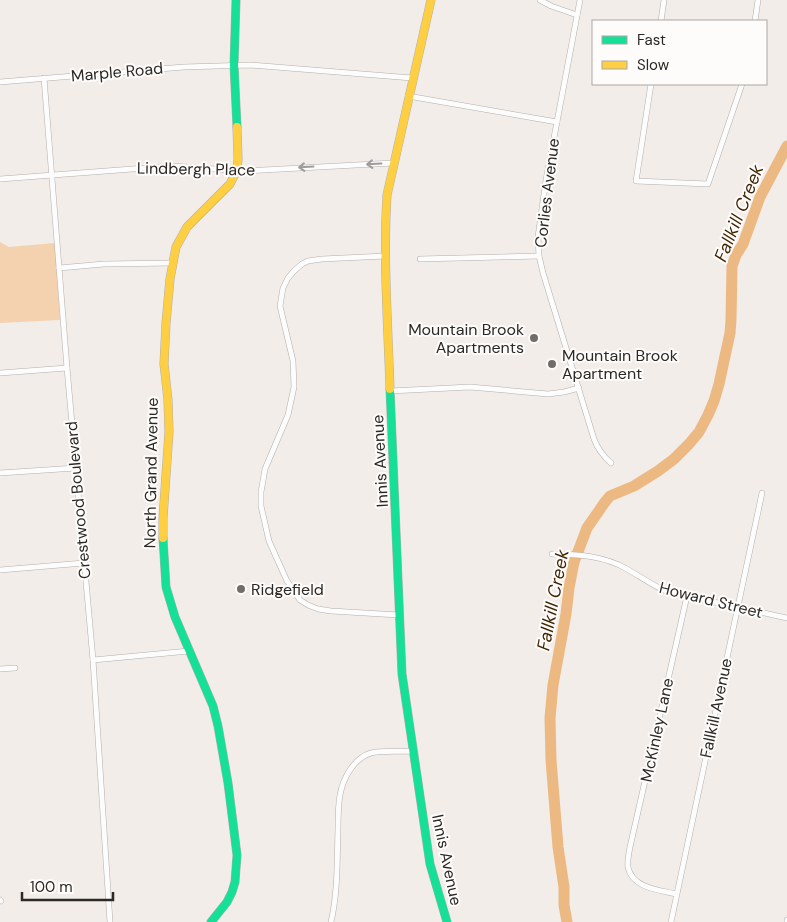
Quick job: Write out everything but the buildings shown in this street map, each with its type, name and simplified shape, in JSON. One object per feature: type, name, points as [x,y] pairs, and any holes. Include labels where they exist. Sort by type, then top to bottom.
[{"type":"street","points":[[236,0],[234,64],[237,170]]},
{"type":"street","name":"Innis Avenue","points":[[431,0],[387,195],[385,256],[402,674],[430,864],[447,922]]},
{"type":"street","points":[[540,0],[577,15]]},
{"type":"street","name":"Corlies Avenue","points":[[580,0],[544,190],[538,237],[547,286],[594,439],[598,449],[611,464]]},
{"type":"street","points":[[661,20],[664,0]]},
{"type":"street","points":[[754,20],[758,0]]},
{"type":"street","name":"Marple Road","points":[[0,82],[184,66],[234,64],[412,78]]},
{"type":"street","name":"Crestwood Boulevard","points":[[44,78],[66,368],[93,660],[110,922]]},
{"type":"street","points":[[651,85],[636,181],[708,184],[742,85]]},
{"type":"street","points":[[408,96],[557,122]]},
{"type":"street","name":"Lindbergh Place","points":[[0,179],[172,166],[237,170],[393,163]]},
{"type":"street","name":"North Grand Avenue","points":[[211,922],[227,902],[232,892],[235,882],[237,856],[228,783],[218,726],[212,706],[175,617],[168,596],[164,572],[162,552],[163,518],[169,432],[164,364],[166,314],[176,247],[187,227],[230,184],[237,170]]},
{"type":"street","points":[[385,256],[308,261],[302,264],[288,278],[283,288],[280,306],[293,361],[294,388],[288,415],[265,469],[260,492],[260,506],[269,541],[287,581],[300,600],[313,607],[331,611],[399,615]]},
{"type":"street","points":[[420,259],[540,256]]},
{"type":"street","points":[[59,268],[104,264],[173,264]]},
{"type":"street","points":[[0,373],[66,368]]},
{"type":"street","points":[[390,391],[470,387],[548,394],[579,388]]},
{"type":"street","points":[[0,473],[76,468]]},
{"type":"street","name":"Fallkill Avenue","points":[[671,922],[762,494]]},
{"type":"street","name":"Howard Street","points":[[552,554],[582,555],[609,561],[627,569],[654,587],[668,592],[787,618]]},
{"type":"street","points":[[0,570],[84,563]]},
{"type":"street","name":"McKinley Lane","points":[[676,894],[639,884],[630,874],[628,865],[630,847],[687,596]]},
{"type":"street","points":[[93,660],[189,651]]},
{"type":"street","points":[[0,669],[15,668]]},
{"type":"street","points":[[331,922],[336,892],[339,802],[346,777],[355,763],[371,753],[414,751]]},
{"type":"shaded area","points":[[0,242],[9,247],[55,243],[60,320],[0,323]]},
{"type":"waterway","name":"Fallkill Creek","points":[[567,922],[558,847],[551,760],[550,718],[553,685],[574,562],[587,528],[610,496],[634,486],[674,459],[699,432],[708,415],[719,384],[730,333],[732,266],[743,244],[760,197],[787,146]]},
{"type":"traffic: fast","points":[[236,0],[234,65],[237,127]]},
{"type":"traffic: fast","points":[[390,389],[402,674],[430,864],[447,922]]},
{"type":"traffic: fast","points":[[163,538],[166,587],[175,617],[213,706],[228,783],[237,855],[235,882],[227,902],[211,922]]},
{"type":"traffic: slow","points":[[390,389],[386,267],[387,195],[431,0]]},
{"type":"traffic: slow","points":[[163,538],[169,432],[164,364],[170,279],[176,247],[187,227],[230,184],[237,170],[237,127]]},
{"type":"place","name":"Mountain Brook Apartments","points":[[534,338]]},
{"type":"place","name":"Mountain Brook Apartment","points":[[552,364]]},
{"type":"place","name":"Ridgefield","points":[[241,589]]}]
